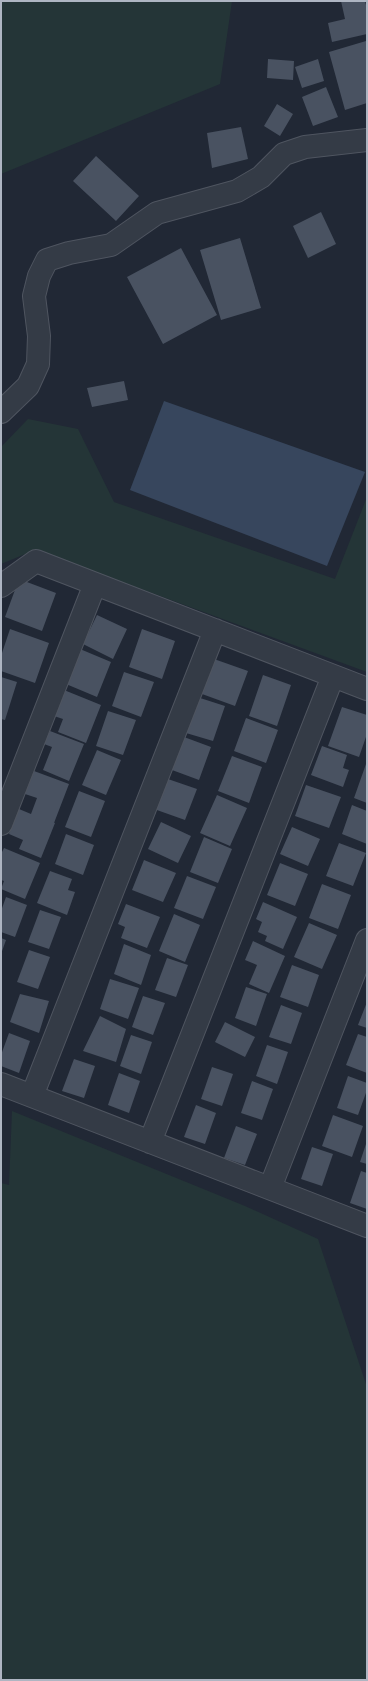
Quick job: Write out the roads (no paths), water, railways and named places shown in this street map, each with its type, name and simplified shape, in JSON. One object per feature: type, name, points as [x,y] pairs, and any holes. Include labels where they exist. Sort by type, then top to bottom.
[{"type":"street","points":[[1,412],[28,386],[38,364],[39,336],[34,296],[39,276],[47,260],[69,253],[111,245],[157,213],[237,191],[261,177],[284,154],[305,147],[367,140]]},
{"type":"street","points":[[1,586],[36,561],[367,689]]},
{"type":"street","points":[[1,824],[95,584]]},
{"type":"street","points":[[32,1096],[215,630]]},
{"type":"street","points":[[150,1142],[334,676]]},
{"type":"street","points":[[270,1188],[367,940]]},
{"type":"street","points":[[1,1084],[367,1226]]},
{"type":"water","points":[[164,401],[365,472],[327,566],[130,490]]}]
